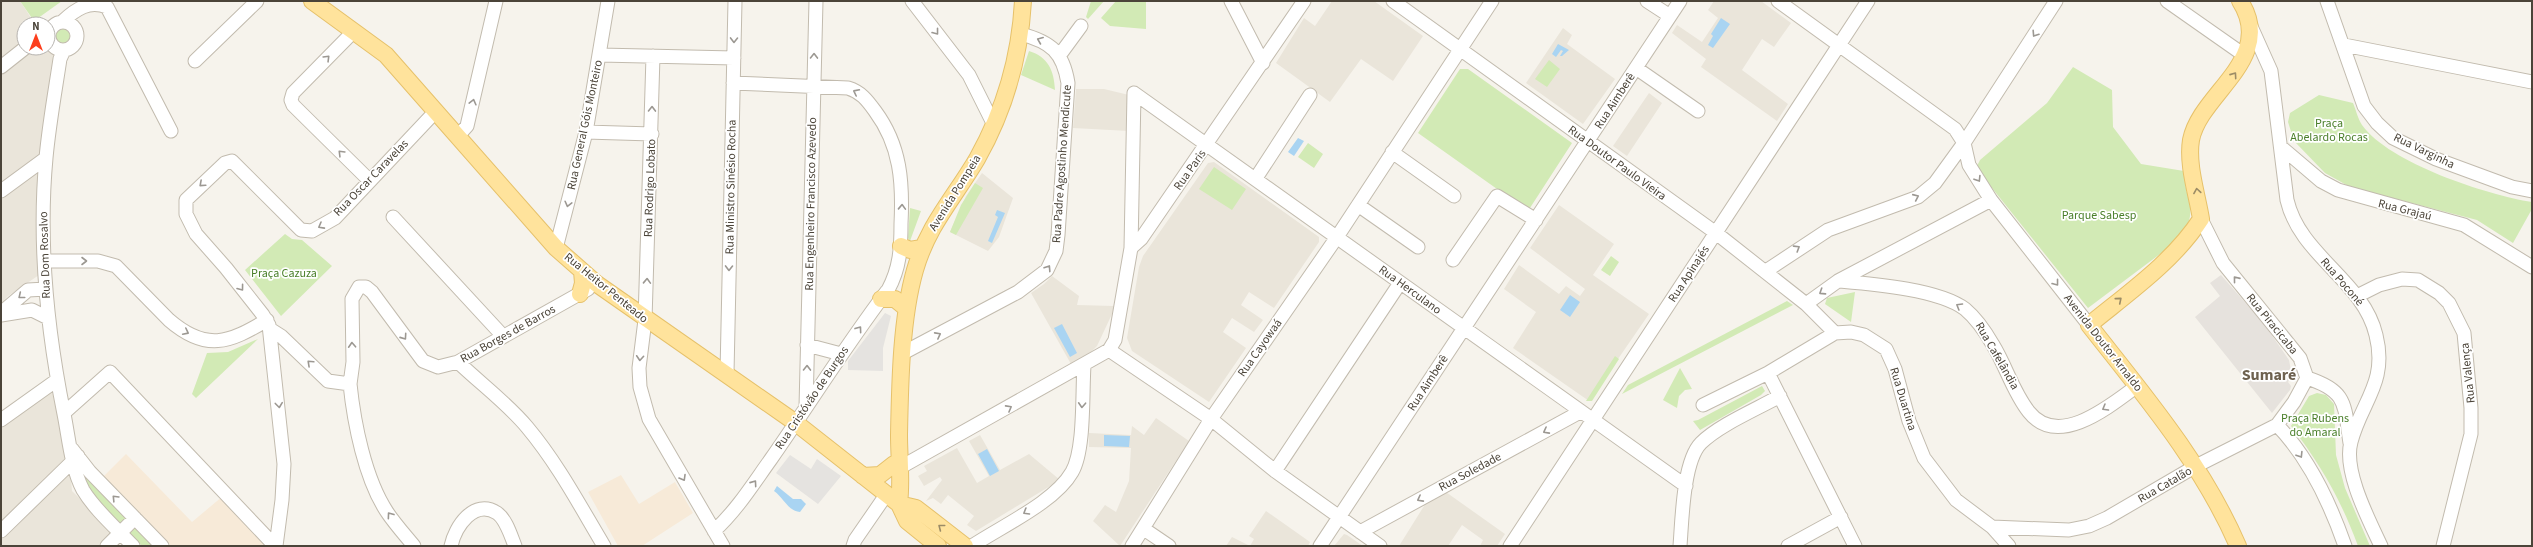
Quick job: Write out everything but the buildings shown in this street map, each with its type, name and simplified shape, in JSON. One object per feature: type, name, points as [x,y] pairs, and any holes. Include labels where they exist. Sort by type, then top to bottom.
[{"type":"main road","name":"Rua Heitor Penteado","points":[[312,1],[386,55],[556,248],[582,271],[645,320],[727,373],[796,424],[892,500],[907,521],[938,546]]},
{"type":"main road","name":"Avenida Pompeia","points":[[892,500],[898,466],[906,308],[915,270],[922,248],[943,208],[976,161],[994,125],[1013,70],[1021,34],[1023,1]]},
{"type":"main road","points":[[2089,325],[2154,272],[2184,243],[2201,219],[2192,166],[2191,141],[2204,111],[2229,82],[2248,45],[2249,20],[2240,1]]},
{"type":"main road","points":[[901,246],[910,250],[922,248]]},
{"type":"main road","points":[[580,294],[582,271]]},
{"type":"main road","points":[[885,294],[895,299],[906,308]]},
{"type":"main road","name":"Avenida Doutor Arnaldo","points":[[2089,325],[2137,386],[2196,466],[2238,546]]},
{"type":"main road","points":[[863,476],[880,475],[898,466]]},
{"type":"main road","name":"Rua Heitor Penteado","points":[[892,500],[916,508],[965,546]]},
{"type":"street","points":[[194,61],[257,1]]},
{"type":"street","points":[[457,137],[467,126],[496,1]]},
{"type":"street","name":"Rua General Góis Monteiro","points":[[556,248],[586,132],[608,1]]},
{"type":"street","name":"Rua Ministro Sinésio Rocha","points":[[727,373],[735,1]]},
{"type":"street","name":"Rua Engenheiro Francisco Azevedo","points":[[806,407],[816,1]]},
{"type":"street","points":[[912,1],[969,76],[994,125]]},
{"type":"street","points":[[1231,1],[1263,63]]},
{"type":"street","name":"Rua Paris","points":[[1132,248],[1142,238],[1208,144],[1304,1]]},
{"type":"street","name":"Rua Doutor Paulo Vieira","points":[[1393,1],[1716,233],[1806,304],[1835,333]]},
{"type":"street","name":"Rua Cayowaá","points":[[1132,546],[1144,529],[1210,419],[1337,237],[1492,1]]},
{"type":"street","points":[[1647,1],[1670,16]]},
{"type":"street","name":"Rua Aimberê","points":[[1320,546],[1680,1]]},
{"type":"street","points":[[1778,1],[1955,129],[1964,143]]},
{"type":"street","name":"Rua Apinajés","points":[[1510,546],[1868,1]]},
{"type":"street","points":[[1766,271],[1828,230],[1918,197],[1928,191],[1964,143],[2056,1]]},
{"type":"street","points":[[2167,1],[2244,55]]},
{"type":"street","name":"Rua Varginha","points":[[2327,1],[2344,45],[2364,106],[2377,123],[2393,138],[2436,159],[2512,187],[2532,191]]},
{"type":"street","points":[[56,25],[69,20],[82,4],[96,2],[107,7],[171,131]]},
{"type":"street","points":[[56,46],[69,49],[77,41],[77,35],[69,20]]},
{"type":"street","name":"Rua Poconé","points":[[2249,20],[2271,71],[2287,200],[2292,218],[2307,241],[2357,296],[2371,320],[2378,346],[2375,388],[2350,443],[2352,468],[2356,487],[2381,546]]},
{"type":"street","points":[[1059,56],[1081,26]]},
{"type":"street","points":[[354,31],[293,93],[291,100],[369,180]]},
{"type":"street","name":"Rua Padre Agostinho Mendicute","points":[[903,353],[1018,292],[1041,277],[1052,260],[1058,235],[1068,83],[1066,71],[1059,56],[1047,43],[1021,34]]},
{"type":"street","points":[[2344,45],[2532,82]]},
{"type":"street","points":[[1,67],[16,55]]},
{"type":"street","points":[[600,55],[734,58]]},
{"type":"street","name":"Rua Dom Rosalvo","points":[[53,56],[43,209],[48,318],[57,380],[74,455],[84,490],[120,533],[133,546]]},
{"type":"street","name":"Rua Rodrigo Lobato","points":[[654,56],[645,320],[639,368],[643,402],[649,419],[701,510],[724,546]]},
{"type":"street","points":[[1636,68],[1698,111]]},
{"type":"street","points":[[733,83],[814,85],[855,90],[868,102],[889,131],[902,177],[901,246],[898,267],[885,294]]},
{"type":"street","name":"Rua Herculano","points":[[1132,248],[1134,93],[1256,178],[1464,329],[1686,486]]},
{"type":"street","points":[[1256,178],[1310,95]]},
{"type":"street","name":"Rua Oscar Caravelas","points":[[269,325],[196,234],[185,206],[191,194],[225,163],[232,161],[301,230],[312,231],[335,218],[369,180],[436,112]]},
{"type":"street","points":[[586,132],[652,134]]},
{"type":"street","name":"Avenida Doutor Arnaldo","points":[[1964,143],[1969,165],[1991,200],[2089,325]]},
{"type":"street","name":"Rua Grajaú","points":[[2281,147],[2321,181],[2338,190],[2464,225],[2532,267]]},
{"type":"street","points":[[1392,152],[1454,196]]},
{"type":"street","points":[[1,191],[46,158]]},
{"type":"street","points":[[1453,260],[1497,196],[1536,220]]},
{"type":"street","points":[[1806,304],[1838,281],[1991,200]]},
{"type":"street","points":[[1358,205],[1418,247]]},
{"type":"street","points":[[393,217],[503,336]]},
{"type":"street","name":"Rua Piracicaba","points":[[2201,219],[2224,263],[2300,358],[2308,378]]},
{"type":"street","points":[[898,466],[1084,366],[1109,350],[1115,340],[1132,248]]},
{"type":"street","points":[[45,261],[98,261],[116,266],[124,271],[169,320],[178,327],[199,338],[216,341],[232,340],[269,325]]},
{"type":"street","name":"Rua Cristóvão de Burgos","points":[[714,530],[731,515],[796,424],[841,354],[885,294],[915,270]]},
{"type":"street","name":"Rua Valença","points":[[2357,296],[2379,285],[2402,279],[2418,280],[2439,293],[2449,303],[2464,333],[2472,408],[2471,434],[2443,546]]},
{"type":"street","name":"Rua Cafelândia","points":[[1838,281],[1934,295],[1963,308],[1981,325],[2029,412],[2048,426],[2058,427],[2076,424],[2118,400],[2137,386]]},
{"type":"street","points":[[1275,471],[1400,283]]},
{"type":"street","name":"Rua Borges de Barros","points":[[350,384],[353,362],[352,299],[359,287],[366,287],[372,292],[423,361],[438,367],[458,362],[597,284]]},
{"type":"street","points":[[1,314],[28,290],[46,289]]},
{"type":"street","points":[[1,314],[32,310],[48,318]]},
{"type":"street","points":[[269,325],[328,381],[350,384],[354,423],[377,495],[387,512],[414,546]]},
{"type":"street","points":[[269,325],[284,464],[283,493],[276,546]]},
{"type":"street","name":"Rua Duartina","points":[[1835,333],[1851,332],[1864,335],[1886,349],[1895,369],[1909,421],[1924,458],[1956,500],[1971,514],[1992,527],[2008,546]]},
{"type":"street","points":[[1703,405],[1768,373],[1835,333]]},
{"type":"street","points":[[807,345],[841,354]]},
{"type":"street","points":[[1109,350],[1210,419],[1275,471],[1380,546]]},
{"type":"street","points":[[458,362],[514,413],[536,438],[556,465],[604,546]]},
{"type":"street","points":[[972,546],[1054,495],[1073,472],[1080,446],[1084,366]]},
{"type":"street","points":[[64,412],[110,372],[276,546]]},
{"type":"street","points":[[1768,373],[1855,546]]},
{"type":"street","points":[[2308,378],[2328,386],[2342,398],[2350,443]]},
{"type":"street","name":"Rua Catalão","points":[[1992,527],[2045,531],[2069,530],[2089,526],[2108,518],[2196,466],[2277,424],[2294,402],[2308,378]]},
{"type":"street","points":[[1,420],[57,380]]},
{"type":"street","points":[[1680,546],[1686,486],[1692,461],[1701,443],[1780,396]]},
{"type":"street","name":"Rua Soledade","points":[[1360,532],[1580,412]]},
{"type":"street","points":[[2277,424],[2289,438],[2332,509],[2346,546]]},
{"type":"street","points":[[1,531],[74,455],[162,546]]},
{"type":"street","points":[[853,546],[855,540],[892,500]]},
{"type":"street","points":[[451,546],[460,523],[475,511],[483,510],[498,514],[503,520],[515,546]]},
{"type":"street","points":[[701,510],[718,518],[731,515],[724,546]]},
{"type":"street","points":[[1788,546],[1841,517]]},
{"type":"street","points":[[107,546],[135,518]]},
{"type":"street","points":[[1144,529],[1169,546]]},
{"type":"shaded area","points":[[1,1],[20,1],[30,16],[16,16],[16,48],[1,60]]},
{"type":"shaded area","points":[[1332,1],[1374,1],[1423,36],[1393,81],[1361,59],[1330,102],[1276,63],[1304,18],[1315,26]]},
{"type":"shaded area","points":[[1714,1],[1761,1],[1791,23],[1774,47],[1762,39],[1742,70],[1788,104],[1777,121],[1701,67],[1706,59],[1672,33],[1677,25],[1702,42],[1718,18],[1708,10]]},
{"type":"shaded area","points":[[1563,28],[1572,35],[1567,44],[1615,79],[1583,124],[1526,83]]},
{"type":"shaded area","points":[[56,54],[58,58],[43,156],[1,187],[1,71],[22,56],[56,56]]},
{"type":"shaded area","points":[[1076,89],[1104,89],[1129,95],[1129,131],[1073,128]]},
{"type":"shaded area","points":[[1649,93],[1662,103],[1627,156],[1613,146]]},
{"type":"shaded area","points":[[1214,162],[1319,237],[1319,242],[1274,308],[1249,292],[1241,305],[1263,320],[1254,332],[1232,318],[1223,332],[1246,348],[1209,402],[1132,351],[1127,338],[1139,267],[1143,256],[1208,163]]},
{"type":"shaded area","points":[[42,165],[42,273],[8,296],[1,304],[1,195]]},
{"type":"shaded area","points":[[982,173],[1013,198],[999,237],[988,251],[950,232],[966,196]]},
{"type":"shaded area","points":[[1559,205],[1614,244],[1593,275],[1649,314],[1589,401],[1513,348],[1536,312],[1504,289],[1519,265],[1559,294],[1566,286],[1580,296],[1585,289],[1530,248]]},
{"type":"shaded area","points":[[2221,275],[2264,324],[2289,360],[2292,376],[2288,382],[2291,386],[2290,390],[2272,413],[2195,317],[2220,296],[2210,283]]},
{"type":"shaded area","points":[[1052,276],[1079,296],[1077,305],[1114,306],[1112,314],[1097,346],[1091,352],[1071,364],[1031,293]]},
{"type":"shaded area","points":[[885,313],[891,316],[883,348],[883,371],[848,370],[848,361]]},
{"type":"shaded area","points":[[51,388],[68,457],[1,525],[1,424]]},
{"type":"shaded area","points":[[1156,418],[1189,441],[1120,546],[1093,521],[1105,505],[1116,512],[1129,481],[1131,448],[1089,447],[1089,433],[1131,435],[1132,426],[1144,435]]},
{"type":"shaded area","points":[[980,435],[1000,470],[1029,454],[1060,480],[976,531],[967,525],[974,516],[948,495],[941,504],[933,498],[926,501],[942,480],[940,477],[924,486],[918,476],[927,471],[924,466],[957,448],[977,483],[989,476],[969,441]]},
{"type":"shaded area","points":[[126,454],[192,522],[223,496],[268,546],[171,546],[103,477]]},
{"type":"shaded area","points":[[790,455],[811,469],[817,459],[841,476],[818,504],[776,473]]},
{"type":"shaded area","points":[[70,466],[72,491],[115,533],[102,546],[1,546],[1,535]]},
{"type":"shaded area","points":[[621,475],[639,504],[675,482],[693,513],[642,546],[618,546],[588,492]]},
{"type":"shaded area","points":[[1443,490],[1505,534],[1497,546],[1480,546],[1483,540],[1462,525],[1448,546],[1399,546],[1429,498]]},
{"type":"shaded area","points":[[1266,511],[1310,542],[1308,546],[1250,546],[1254,539],[1249,536]]},
{"type":"shaded area","points":[[1344,534],[1347,535],[1363,546],[1334,546]]},
{"type":"shaded area","points":[[1232,537],[1250,546],[1226,546]]},
{"type":"green space","points":[[20,1],[62,1],[41,16],[30,16]]},
{"type":"green space","points":[[1091,1],[1104,1],[1088,19],[1086,17]]},
{"type":"green space","points":[[1116,1],[1146,1],[1146,29],[1110,26],[1101,18]]},
{"type":"green space","points":[[63,24],[68,25],[72,27],[75,36],[72,45],[63,48],[56,46],[56,26]]},
{"type":"green space","points":[[1029,51],[1041,57],[1049,65],[1053,76],[1055,90],[1021,75]]},
{"type":"green space","points":[[1549,60],[1560,69],[1547,87],[1535,79]]},
{"type":"green space","name":"Parque Sabesp","points":[[2073,67],[2112,90],[2113,127],[2141,164],[2184,171],[2190,206],[2189,220],[2180,239],[2088,308],[1976,168],[1980,160],[2047,103]]},
{"type":"green space","points":[[1460,69],[1468,69],[1572,143],[1528,211],[1418,133]]},
{"type":"green space","name":"Praça Abelardo Rocas","points":[[2319,95],[2353,103],[2362,125],[2375,139],[2394,152],[2416,164],[2466,185],[2532,202],[2532,209],[2513,243],[2477,220],[2350,187],[2325,173],[2294,141],[2288,122],[2290,113]]},
{"type":"green space","points":[[1308,143],[1323,154],[1314,168],[1298,157]]},
{"type":"green space","points":[[1214,167],[1246,189],[1232,210],[1199,189]]},
{"type":"green space","points":[[975,183],[983,188],[956,235],[950,232],[961,205]]},
{"type":"green space","points":[[910,208],[921,211],[910,241],[908,238]]},
{"type":"green space","name":"Praça Cazuza","points":[[285,234],[292,239],[302,240],[332,266],[281,316],[245,270]]},
{"type":"green space","points":[[1611,256],[1619,262],[1610,276],[1601,270]]},
{"type":"green space","points":[[1855,292],[1851,322],[1825,304],[1827,298]]},
{"type":"green space","points":[[1787,301],[1793,305],[1622,394],[1628,385]]},
{"type":"green space","points":[[258,339],[196,398],[192,394],[207,353],[228,352]]},
{"type":"green space","points":[[1615,356],[1619,359],[1592,401],[1586,401]]},
{"type":"green space","points":[[1680,368],[1692,389],[1685,390],[1679,396],[1677,408],[1663,400]]},
{"type":"green space","points":[[1762,386],[1765,391],[1761,395],[1700,430],[1693,421],[1698,420]]},
{"type":"green space","name":"Praça Rubens do Amaral","points":[[2317,393],[2326,395],[2334,404],[2336,455],[2345,488],[2370,546],[2358,546],[2345,513],[2329,483],[2312,455],[2291,426],[2309,396]]},
{"type":"green space","points":[[81,470],[129,519],[122,527],[84,487]]},
{"type":"green space","points":[[134,522],[160,546],[142,546],[127,531]]},
{"type":"water","points":[[1721,18],[1730,24],[1713,48],[1708,45],[1713,36],[1711,34]]},
{"type":"water","points":[[1558,44],[1569,50],[1560,56],[1563,51],[1561,50],[1556,57],[1552,54]]},
{"type":"water","points":[[1298,138],[1304,141],[1294,156],[1288,152]]},
{"type":"water","points":[[997,210],[1005,213],[992,243],[988,241],[998,217],[995,215]]},
{"type":"water","points":[[1570,295],[1580,302],[1570,317],[1560,310]]},
{"type":"water","points":[[1062,324],[1077,353],[1070,357],[1054,328]]},
{"type":"water","points":[[1104,435],[1130,436],[1129,447],[1104,446]]},
{"type":"water","points":[[987,449],[999,471],[990,476],[978,454]]},
{"type":"water","points":[[777,486],[793,499],[801,499],[806,504],[800,512],[792,509],[774,491]]},
{"type":"district","name":"Sumaré","points":[[2269,375]]}]
